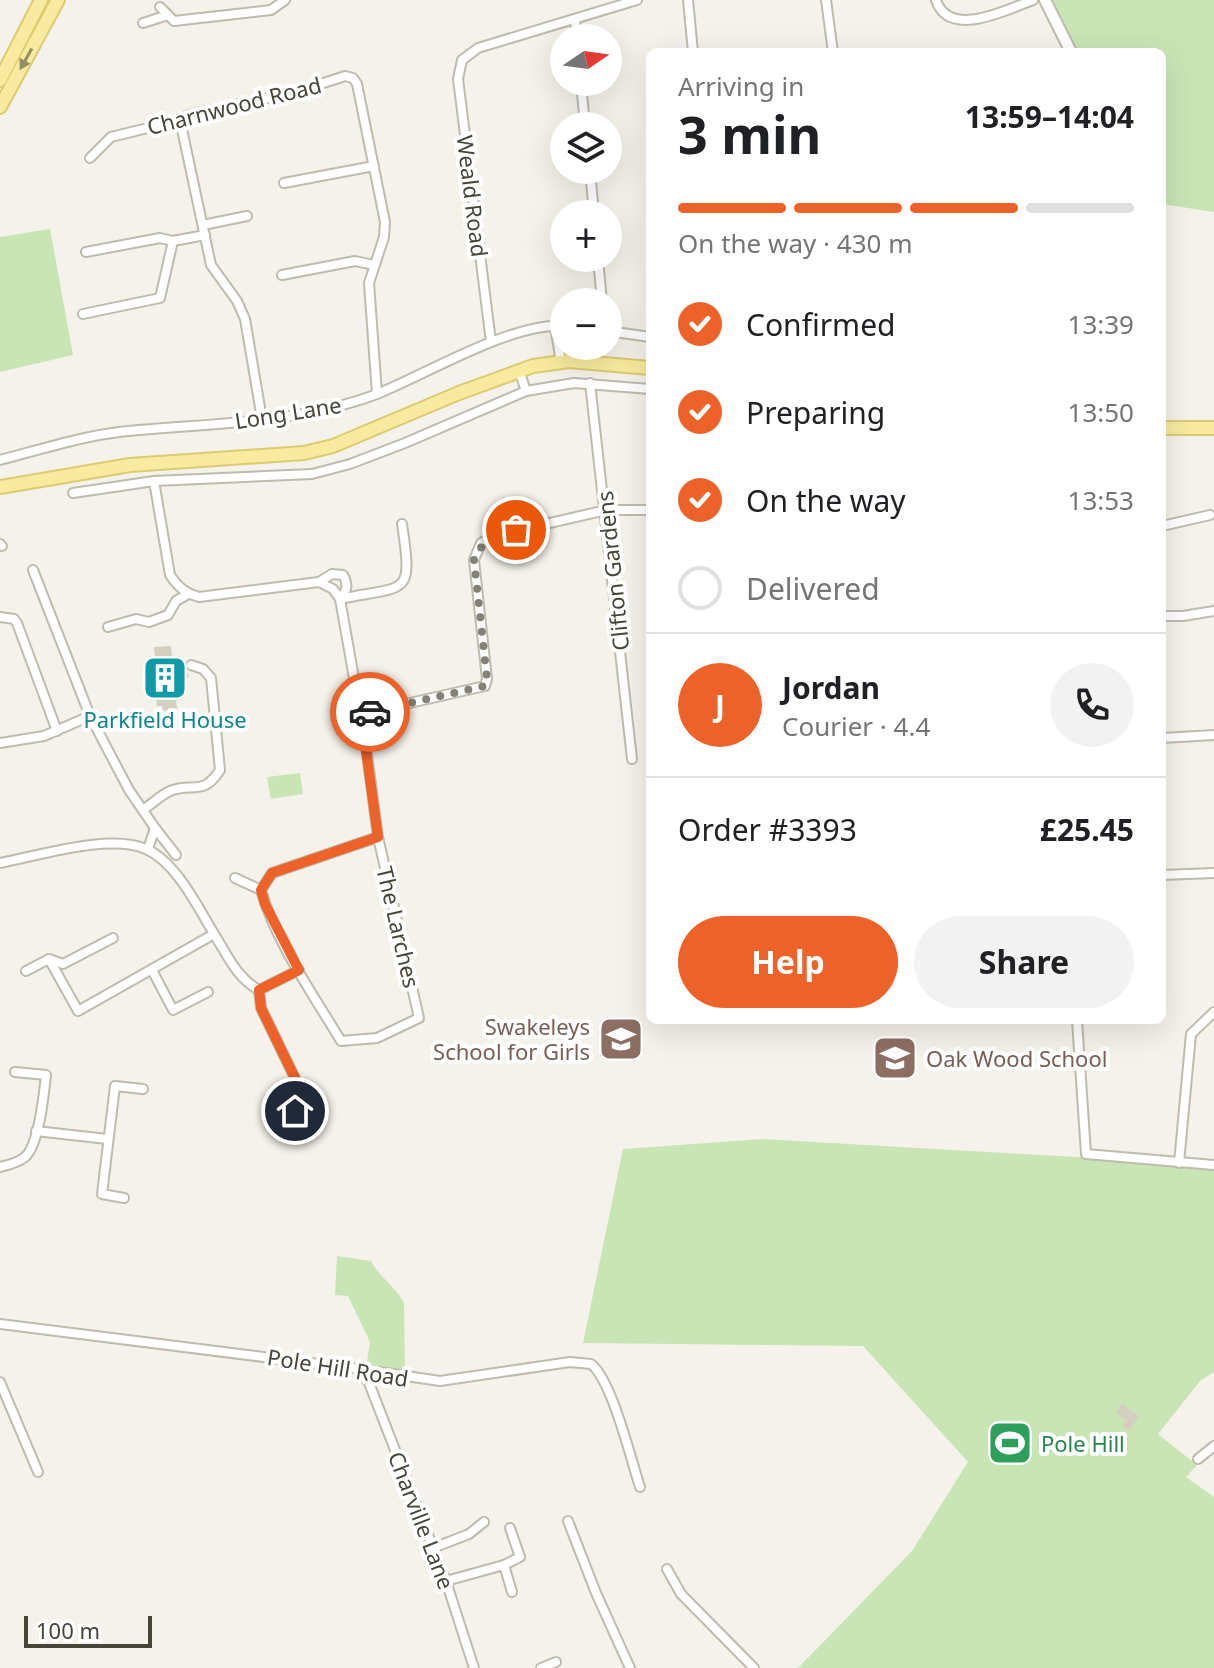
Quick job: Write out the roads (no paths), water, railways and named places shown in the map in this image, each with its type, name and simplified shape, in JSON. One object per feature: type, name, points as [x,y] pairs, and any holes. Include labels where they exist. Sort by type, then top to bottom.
[{"type":"main road","points":[[0,80],[41,0]]},
{"type":"main road","points":[[0,107],[58,0]]},
{"type":"main road","name":"Long Lane","points":[[0,487],[130,465],[304,453],[344,441],[519,370],[561,362],[646,368]]},
{"type":"main road","points":[[1166,428],[1214,428]]},
{"type":"street","points":[[160,7],[174,21],[271,10],[285,0]]},
{"type":"street","points":[[576,24],[575,19],[637,0]]},
{"type":"street","points":[[688,0],[693,48]]},
{"type":"street","points":[[826,0],[832,48]]},
{"type":"street","points":[[936,0],[939,8],[949,16],[966,21],[1033,0]]},
{"type":"street","points":[[1045,0],[1069,48]]},
{"type":"street","points":[[143,23],[168,15]]},
{"type":"street","name":"Weald Road","points":[[491,342],[458,79],[462,60],[469,52],[575,19]]},
{"type":"street","name":"Charnwood Road","points":[[90,158],[111,137],[180,120],[188,115],[296,92],[345,76],[353,78],[357,84],[385,222],[368,297],[377,394]]},
{"type":"street","points":[[180,120],[211,265],[237,301],[245,319],[262,419]]},
{"type":"street","points":[[284,183],[374,166]]},
{"type":"street","points":[[203,225],[247,216]]},
{"type":"street","points":[[86,252],[160,238],[173,241],[205,235]]},
{"type":"street","points":[[83,314],[160,298],[173,241]]},
{"type":"street","points":[[282,275],[355,261],[374,265]]},
{"type":"street","name":"Long Lane","points":[[0,460],[114,433],[323,411],[377,394],[491,342],[528,330],[550,327]]},
{"type":"street","points":[[622,333],[646,336]]},
{"type":"street","points":[[519,370],[526,391]]},
{"type":"street","points":[[73,493],[154,481],[312,474],[378,453],[526,391],[590,383],[646,389]]},
{"type":"street","name":"Clifton Gardens","points":[[590,383],[632,759]]},
{"type":"street","points":[[108,627],[136,619],[149,622],[168,615],[176,601],[188,594],[170,575],[154,481]]},
{"type":"street","points":[[361,714],[485,686],[487,679],[474,560],[481,543],[494,536],[606,510],[646,510]]},
{"type":"street","points":[[1166,525],[1210,515]]},
{"type":"street","points":[[319,582],[333,589],[340,599],[398,587],[406,580],[409,567],[402,524]]},
{"type":"street","points":[[26,581],[34,574],[90,716],[129,790],[176,855]]},
{"type":"street","name":"The Larches","points":[[188,594],[216,595],[319,582],[332,574],[343,575],[347,583],[346,592],[340,599],[361,714],[378,837],[419,1018],[377,1038],[341,1041],[299,970]]},
{"type":"street","points":[[1166,616],[1214,611]]},
{"type":"street","points":[[0,617],[14,619],[17,623],[57,731]]},
{"type":"street","points":[[144,809],[171,790],[201,788],[213,782],[220,770],[211,678],[203,669],[191,665]]},
{"type":"street","points":[[0,743],[57,731],[90,716]]},
{"type":"street","points":[[1166,738],[1214,735]]},
{"type":"street","points":[[148,849],[155,828]]},
{"type":"street","points":[[259,990],[299,970],[261,890],[272,873],[378,837]]},
{"type":"street","points":[[0,863],[96,845],[119,844],[148,849],[179,877],[241,980],[259,990]]},
{"type":"street","points":[[1166,875],[1214,873]]},
{"type":"street","points":[[235,878],[261,890]]},
{"type":"street","points":[[49,959],[78,1011],[214,934]]},
{"type":"street","points":[[26,971],[49,959],[63,964],[113,938]]},
{"type":"street","points":[[152,970],[173,1010],[208,992]]},
{"type":"street","points":[[259,990],[261,1008],[308,1105],[295,1111]]},
{"type":"street","points":[[1179,1163],[1191,1034],[1214,1012]]},
{"type":"street","points":[[1077,1024],[1086,1154],[1214,1165]]},
{"type":"street","points":[[0,1167],[27,1155],[36,1131],[46,1075],[15,1072]]},
{"type":"street","points":[[124,1198],[102,1194],[115,1086],[143,1089]]},
{"type":"street","points":[[36,1131],[107,1139]]},
{"type":"street","name":"Pole Hill Road","points":[[0,1324],[349,1366],[365,1375],[379,1372],[440,1381],[570,1362],[591,1364],[602,1378],[630,1447],[640,1487]]},
{"type":"street","name":"Charville Lane","points":[[365,1375],[446,1581],[474,1668]]},
{"type":"street","points":[[0,1382],[38,1472]]},
{"type":"street","points":[[1198,1459],[1214,1446]]},
{"type":"street","points":[[568,1521],[630,1668]]},
{"type":"street","points":[[433,1548],[469,1534],[484,1522]]},
{"type":"street","points":[[446,1581],[504,1565],[520,1557],[510,1528]]},
{"type":"street","points":[[504,1565],[512,1592]]},
{"type":"street","points":[[667,1569],[681,1594],[754,1668]]},
{"type":"street","points":[[541,1668],[556,1662]]},
{"type":"place","name":"Parkfield House","points":[[165,678]]},
{"type":"place","name":"Swakeleys School for Girls","points":[[621,1039]]},
{"type":"place","name":"Oak Wood School","points":[[895,1058]]},
{"type":"place","name":"Pole Hill","points":[[1010,1443]]}]
